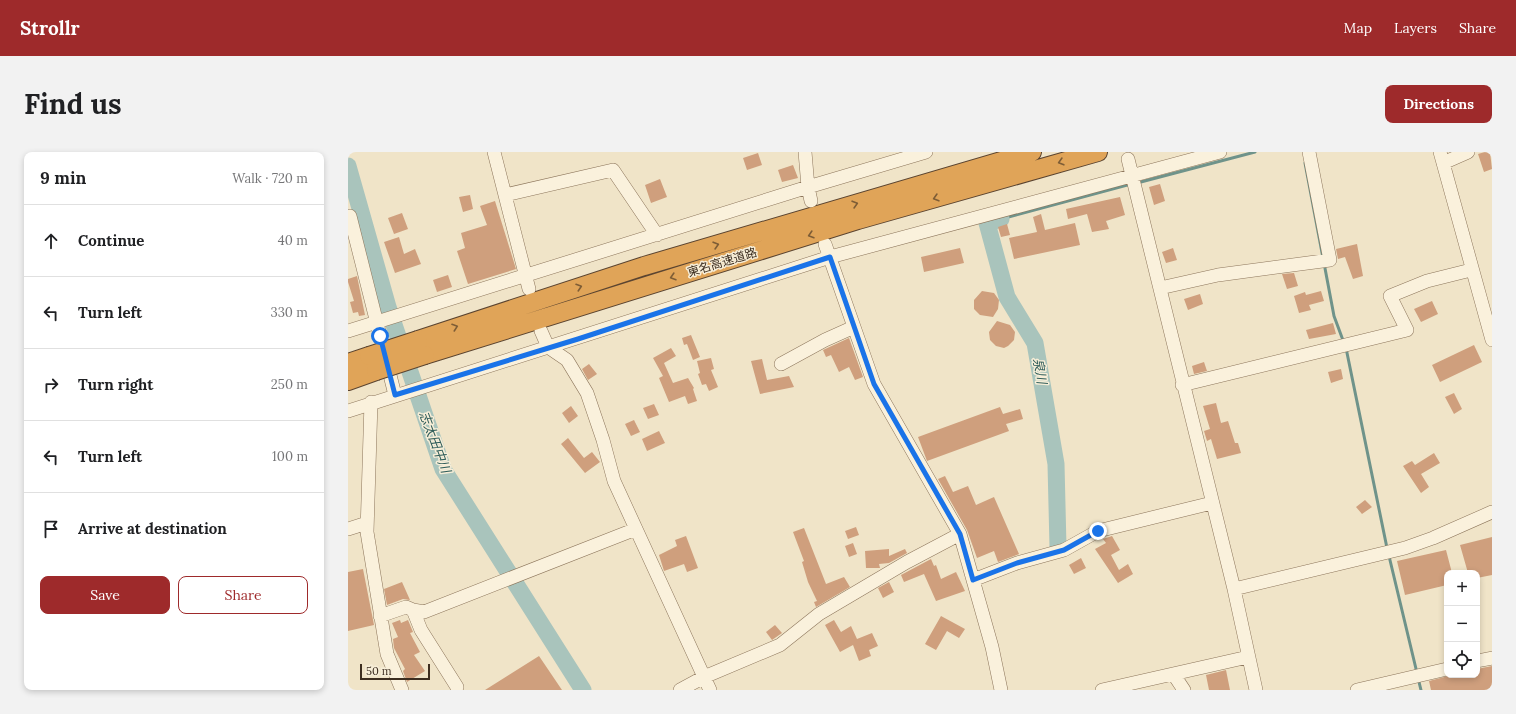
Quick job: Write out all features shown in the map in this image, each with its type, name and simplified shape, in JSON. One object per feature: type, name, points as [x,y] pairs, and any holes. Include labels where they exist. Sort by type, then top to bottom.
[{"type":"highway","name":"東名高速道路","points":[[422,347],[644,266],[1032,152]]},
{"type":"highway","name":"東名高速道路","points":[[348,381],[373,363],[422,347],[1098,152]]},
{"type":"highway","name":"東名高速道路","points":[[348,363],[373,363]]},
{"type":"street","points":[[494,152],[527,282]]},
{"type":"street","points":[[805,152],[808,187],[811,201]]},
{"type":"street","points":[[348,331],[377,321],[527,282],[657,235],[808,187],[926,152]]},
{"type":"street","points":[[348,411],[371,402],[830,257],[1133,180],[1220,152]]},
{"type":"street","points":[[1160,288],[1218,275],[1330,260],[1309,152]]},
{"type":"street","points":[[1468,152],[1441,158],[1471,270],[1492,340]]},
{"type":"street","points":[[1128,159],[1182,385],[1234,589],[1256,690]]},
{"type":"street","points":[[505,195],[613,170],[657,235]]},
{"type":"street","points":[[349,213],[395,395]]},
{"type":"street","points":[[825,244],[874,384],[960,534],[992,646],[1001,690]]},
{"type":"street","points":[[1182,385],[1407,330],[1390,296],[1427,281],[1471,270]]},
{"type":"street","points":[[781,364],[825,340],[854,327]]},
{"type":"street","points":[[541,331],[548,347],[567,360],[587,393],[603,440],[614,481],[710,690]]},
{"type":"street","points":[[371,402],[367,523],[387,654],[402,690]]},
{"type":"street","points":[[973,580],[1017,563],[1064,550],[1098,531],[1212,503]]},
{"type":"street","points":[[1234,589],[1405,548],[1439,536],[1492,512]]},
{"type":"street","points":[[348,529],[367,523]]},
{"type":"street","points":[[380,616],[406,607],[412,610],[424,612],[636,529]]},
{"type":"street","points":[[680,690],[704,677],[780,645],[819,614],[907,562],[960,534]]},
{"type":"street","points":[[412,610],[421,630],[457,687]]},
{"type":"street","points":[[1102,690],[1174,675],[1248,657]]},
{"type":"street","points":[[1480,661],[1492,658]]},
{"type":"street","points":[[1357,690],[1444,670]]},
{"type":"street","points":[[1174,675],[1184,690]]},
{"type":"building","points":[[1490,152],[1492,169],[1484,172],[1478,154]]},
{"type":"building","points":[[758,153],[762,165],[747,170],[743,158]]},
{"type":"building","points":[[793,165],[798,178],[782,182],[778,170]]},
{"type":"building","points":[[660,179],[667,197],[651,203],[645,185]]},
{"type":"building","points":[[1160,184],[1165,201],[1154,205],[1149,187]]},
{"type":"building","points":[[470,195],[473,209],[463,212],[459,197]]},
{"type":"building","points":[[1120,197],[1125,215],[1106,221],[1109,229],[1092,232],[1087,214],[1068,219],[1066,209]]},
{"type":"building","points":[[495,201],[516,269],[468,284],[457,251],[465,248],[461,233],[487,225],[480,206]]},
{"type":"building","points":[[402,213],[408,229],[394,234],[388,218]]},
{"type":"building","points":[[1041,214],[1045,230],[1075,223],[1080,245],[1014,259],[1009,238],[1037,232],[1033,217]]},
{"type":"building","points":[[1007,224],[1010,235],[1001,237],[998,227]]},
{"type":"building","points":[[399,237],[404,254],[415,249],[421,264],[395,273],[384,242]]},
{"type":"building","points":[[1357,244],[1363,276],[1353,279],[1345,257],[1338,259],[1336,249]]},
{"type":"building","points":[[960,248],[964,263],[924,272],[921,257]]},
{"type":"building","points":[[1173,248],[1177,260],[1166,263],[1162,252]]},
{"type":"building","points":[[1294,273],[1298,286],[1287,289],[1282,274]]},
{"type":"building","points":[[448,275],[452,287],[437,292],[433,280]]},
{"type":"building","points":[[357,276],[365,315],[359,316],[358,312],[353,313],[350,302],[354,301],[348,282],[348,279]]},
{"type":"building","points":[[982,291],[994,293],[999,300],[998,309],[993,317],[980,315],[974,309],[974,300]]},
{"type":"building","points":[[1321,291],[1324,301],[1309,305],[1311,310],[1299,313],[1294,296],[1305,292],[1306,295]]},
{"type":"building","points":[[1200,294],[1203,304],[1188,310],[1184,299]]},
{"type":"building","points":[[1432,301],[1438,314],[1421,322],[1414,309]]},
{"type":"building","points":[[997,321],[1010,325],[1015,332],[1014,340],[1004,348],[996,346],[990,340],[989,332]]},
{"type":"building","points":[[1333,323],[1336,334],[1309,339],[1306,330]]},
{"type":"building","points":[[691,335],[700,357],[693,360],[687,344],[684,345],[682,338]]},
{"type":"building","points":[[849,338],[863,377],[855,380],[849,367],[839,372],[831,355],[826,357],[823,350]]},
{"type":"building","points":[[1474,345],[1482,362],[1440,382],[1432,365]]},
{"type":"building","points":[[671,348],[676,356],[664,363],[673,383],[688,378],[694,388],[697,401],[688,404],[685,396],[669,402],[659,378],[663,376],[653,358]]},
{"type":"building","points":[[711,358],[714,369],[711,370],[718,387],[709,391],[706,384],[702,385],[698,374],[700,373],[697,361]]},
{"type":"building","points":[[762,359],[767,380],[789,376],[794,387],[760,394],[751,361]]},
{"type":"building","points":[[1204,362],[1207,371],[1194,374],[1192,366]]},
{"type":"building","points":[[589,364],[597,374],[588,380],[582,369]]},
{"type":"building","points":[[1341,369],[1343,379],[1331,383],[1328,372]]},
{"type":"building","points":[[1454,393],[1462,409],[1454,414],[1445,397]]},
{"type":"building","points":[[1216,403],[1221,423],[1228,421],[1235,443],[1238,443],[1241,453],[1217,459],[1211,439],[1207,441],[1204,431],[1210,429],[1203,406]]},
{"type":"building","points":[[654,404],[659,415],[648,419],[643,408]]},
{"type":"building","points":[[571,406],[578,416],[569,423],[562,413]]},
{"type":"building","points":[[1000,407],[1003,414],[1020,409],[1023,419],[1006,424],[1009,431],[927,461],[918,437]]},
{"type":"building","points":[[634,420],[640,432],[631,436],[625,424]]},
{"type":"building","points":[[659,431],[665,443],[647,451],[642,439]]},
{"type":"building","points":[[568,438],[584,458],[592,452],[600,462],[585,473],[561,444]]},
{"type":"building","points":[[1434,453],[1440,463],[1421,474],[1429,487],[1421,493],[1403,466],[1412,461],[1415,465]]},
{"type":"building","points":[[945,476],[953,492],[968,486],[976,505],[994,497],[1019,554],[998,562],[994,551],[977,558],[967,530],[938,479]]},
{"type":"building","points":[[1365,500],[1372,507],[1362,514],[1356,507]]},
{"type":"building","points":[[856,527],[859,535],[848,539],[845,531]]},
{"type":"building","points":[[804,528],[826,584],[844,577],[850,587],[816,607],[814,602],[817,601],[808,582],[802,562],[804,561],[793,532]]},
{"type":"building","points":[[686,536],[698,568],[687,572],[684,564],[664,571],[659,555],[677,546],[675,540]]},
{"type":"building","points":[[1112,536],[1120,550],[1111,555],[1119,570],[1128,564],[1133,574],[1118,583],[1095,549],[1106,543],[1103,539]]},
{"type":"building","points":[[1492,537],[1492,575],[1480,577],[1480,570],[1467,570],[1460,545]]},
{"type":"building","points":[[853,543],[857,554],[849,557],[845,546]]},
{"type":"building","points":[[889,549],[889,556],[905,549],[907,553],[889,563],[879,564],[880,568],[866,568],[865,551]]},
{"type":"building","points":[[1446,550],[1451,570],[1444,570],[1444,586],[1405,595],[1397,561]]},
{"type":"building","points":[[1081,558],[1086,568],[1074,574],[1069,565]]},
{"type":"building","points":[[931,559],[934,566],[936,565],[941,579],[956,572],[965,591],[936,601],[924,574],[904,582],[901,575]]},
{"type":"building","points":[[363,569],[374,625],[348,631],[348,572]]},
{"type":"building","points":[[402,582],[410,600],[403,599],[387,605],[384,589]]},
{"type":"building","points":[[889,582],[894,592],[883,598],[878,588]]},
{"type":"building","points":[[941,616],[965,629],[959,638],[947,631],[936,650],[925,644]]},
{"type":"building","points":[[400,620],[401,623],[408,620],[413,632],[410,633],[420,652],[414,655],[425,671],[407,682],[403,671],[405,669],[394,648],[393,639],[398,637],[392,623]]},
{"type":"building","points":[[834,620],[841,632],[851,626],[857,639],[872,633],[878,646],[869,650],[871,656],[859,661],[853,645],[840,652],[825,625]]},
{"type":"building","points":[[775,625],[782,633],[772,640],[766,632]]},
{"type":"building","points":[[539,656],[562,690],[485,690]]},
{"type":"building","points":[[1492,666],[1492,690],[1431,690],[1429,681],[1444,677],[1480,678],[1480,668]]},
{"type":"building","points":[[1226,670],[1230,690],[1209,690],[1206,675]]},
{"type":"waterway","points":[[1137,183],[1255,152]]},
{"type":"waterway","points":[[1305,163],[1323,258]]},
{"type":"waterway","name":"志太田中川","points":[[348,166],[388,307],[443,469],[583,690]]},
{"type":"waterway","points":[[1001,219],[1131,184]]},
{"type":"waterway","name":"泉川","points":[[1000,215],[1001,219],[987,223],[1007,297],[1035,343],[1056,464],[1058,547]]},
{"type":"waterway","points":[[1324,263],[1334,316],[1344,343]]},
{"type":"waterway","points":[[1346,348],[1387,548]]},
{"type":"waterway","points":[[1389,556],[1417,673]]},
{"type":"waterway","points":[[1418,678],[1421,690]]},
{"type":"route","points":[[380,336],[395,395],[578,339],[830,257],[874,384],[960,534],[973,580],[1017,563],[1064,550],[1098,531]]}]
